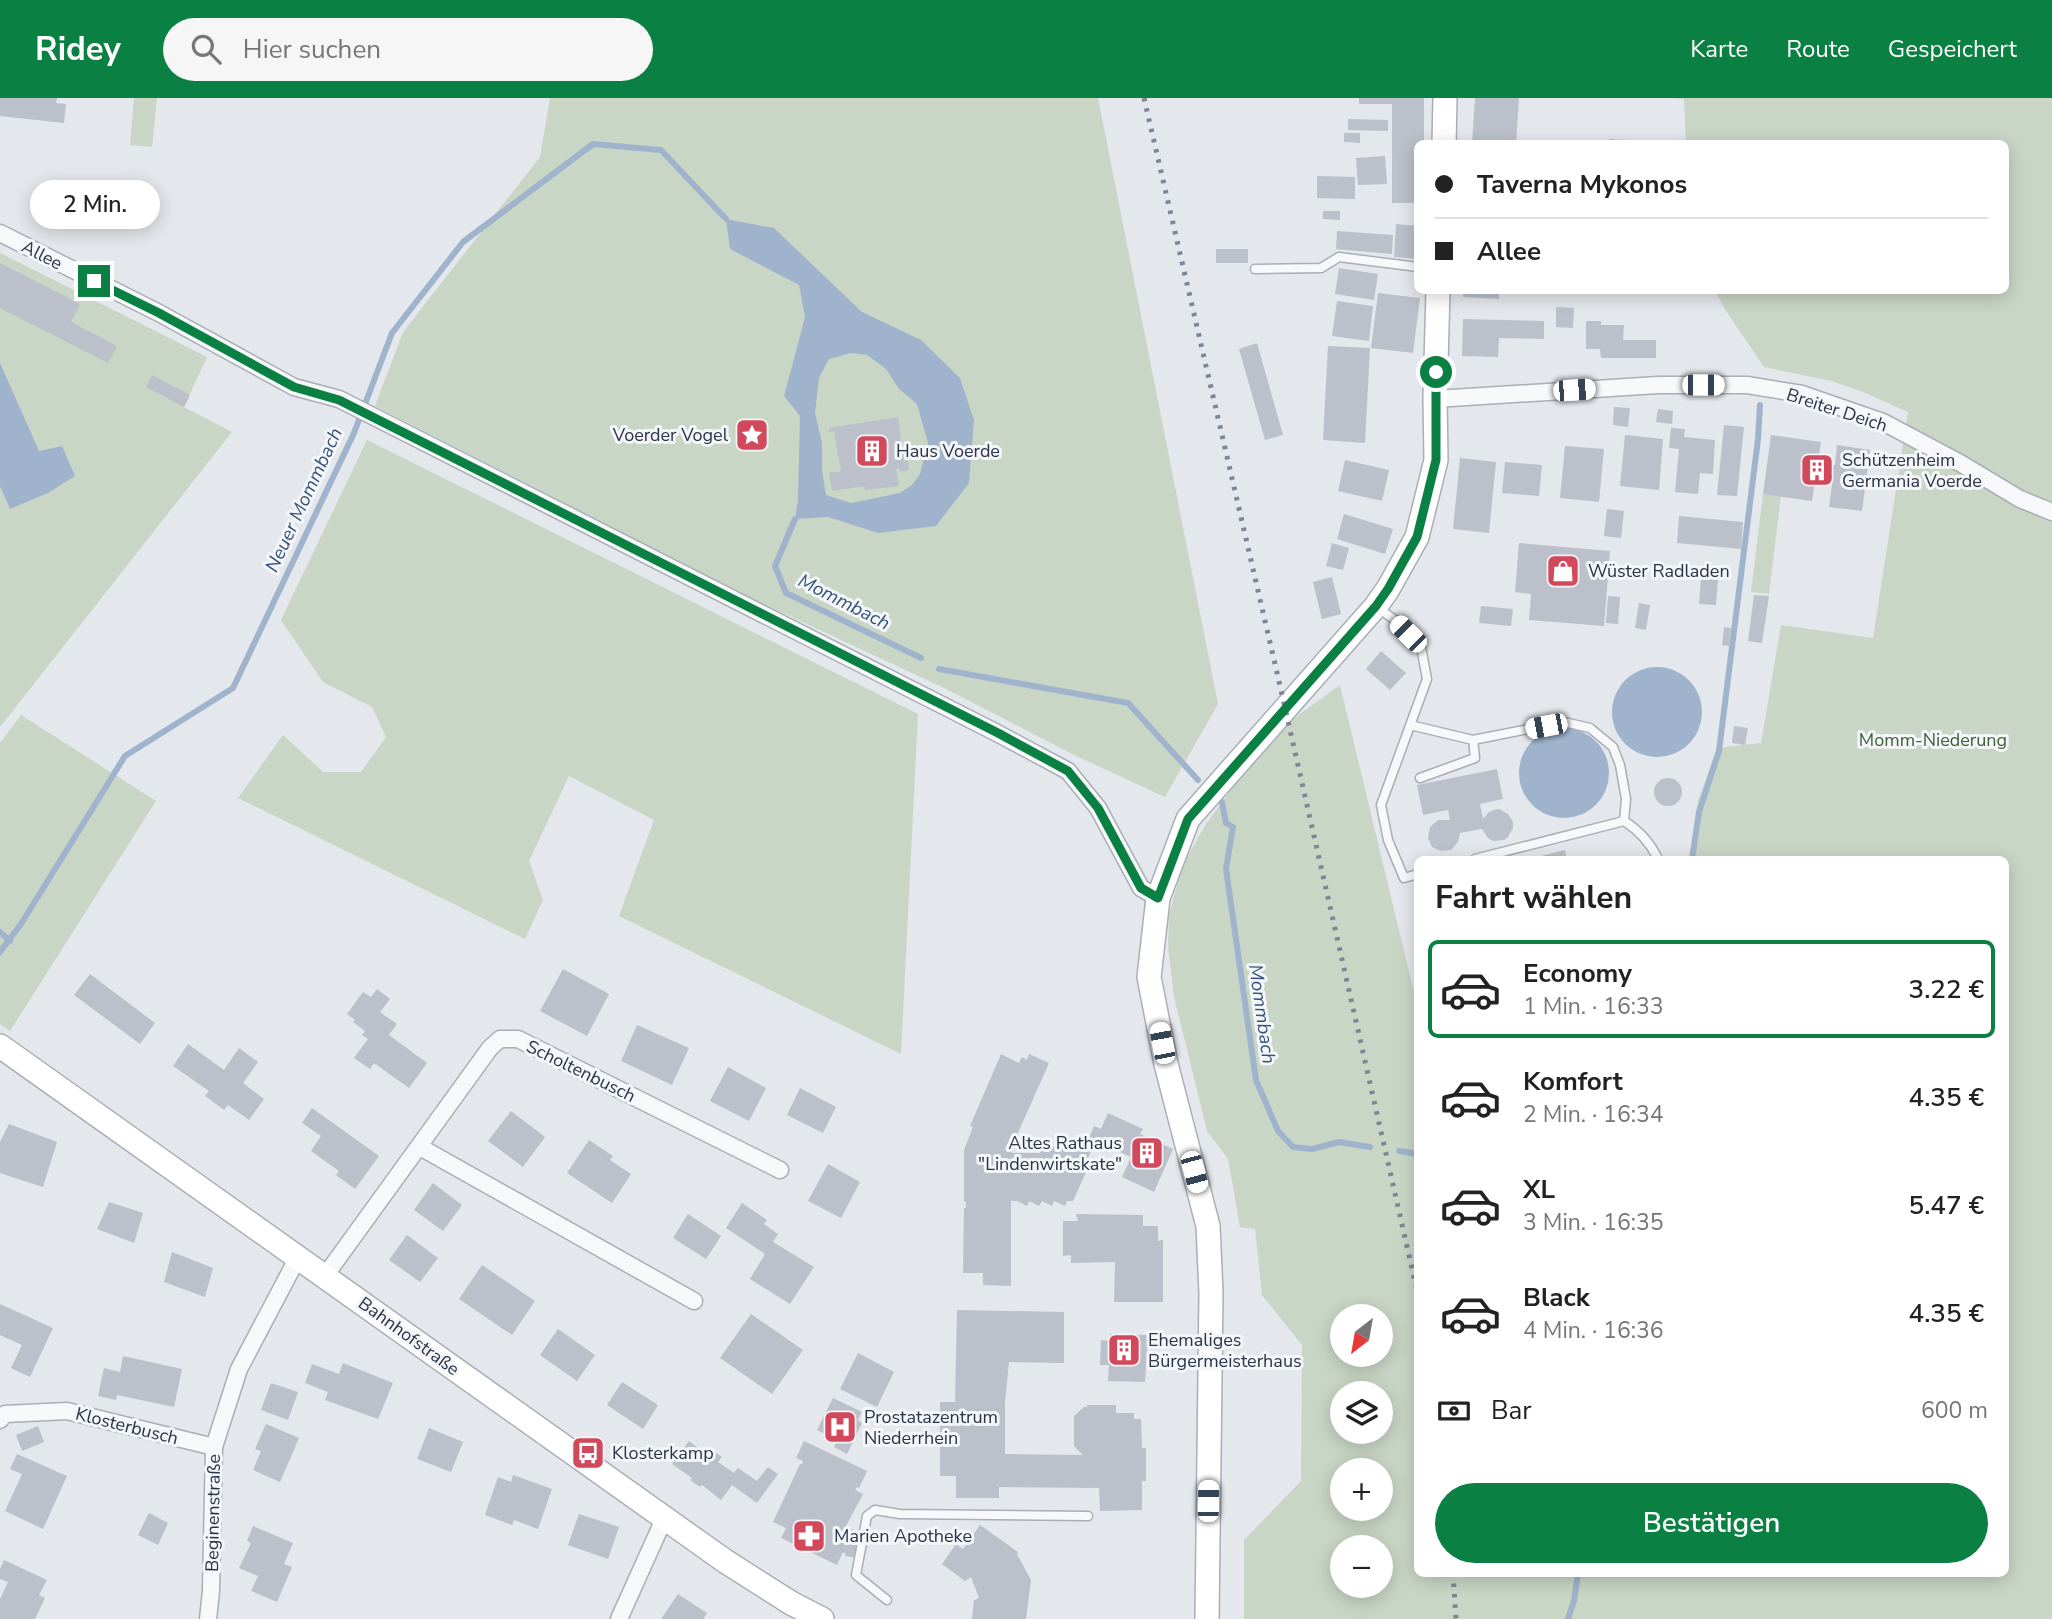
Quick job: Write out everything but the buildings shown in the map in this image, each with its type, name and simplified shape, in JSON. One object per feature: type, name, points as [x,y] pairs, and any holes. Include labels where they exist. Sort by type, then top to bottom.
[{"type":"main road","points":[[1444,140],[1445,98]]},
{"type":"main road","points":[[1207,1619],[1211,1293],[1208,1226],[1166,1064],[1149,977],[1158,898],[1188,819],[1376,606],[1417,537],[1436,460],[1438,294]]},
{"type":"main road","name":"Bahnhofstraße","points":[[0,1046],[664,1519],[791,1603],[822,1619]]},
{"type":"street","name":"Allee","points":[[0,233],[159,313],[294,387],[339,400],[998,733],[1068,771],[1098,808],[1141,888],[1158,898]]},
{"type":"street","name":"Breiter Deich","points":[[1435,398],[1658,385],[1747,385],[1802,394],[1883,422],[2020,499],[2052,512]]},
{"type":"street","name":"Scholtenbusch","points":[[325,1276],[490,1048],[500,1039],[518,1039],[780,1170]]},
{"type":"street","points":[[420,1147],[694,1301]]},
{"type":"street","name":"Beginenstraße","points":[[208,1619],[214,1447],[239,1369],[298,1257]]},
{"type":"street","name":"Klosterbusch","points":[[0,1420],[5,1414],[67,1411],[214,1447]]},
{"type":"street","points":[[619,1619],[664,1519]]},
{"type":"lane","points":[[1255,269],[1321,268],[1339,257],[1414,266]]},
{"type":"lane","points":[[1376,606],[1395,620],[1421,647],[1427,679],[1381,805],[1388,840],[1404,878],[1414,875]]},
{"type":"lane","points":[[1410,725],[1473,740],[1564,722],[1590,729],[1613,747],[1620,765],[1626,799],[1624,821]]},
{"type":"lane","points":[[1420,778],[1475,758],[1473,740]]},
{"type":"lane","points":[[1487,856],[1624,821],[1637,829],[1652,845],[1657,856]]},
{"type":"lane","points":[[887,1600],[856,1575],[867,1516],[875,1510],[900,1514],[1088,1516]]},
{"type":"green space","points":[[134,98],[157,98],[152,147],[130,145]]},
{"type":"green space","points":[[550,98],[1098,98],[1218,704],[1165,797],[1076,756],[944,688],[742,594],[375,406],[403,332],[540,157]]},
{"type":"green space","name":"Momm-Niederung","points":[[1672,98],[2052,98],[2052,1619],[1244,1619],[1244,1540],[1301,1481],[1302,1345],[1262,1295],[1255,1229],[1240,1227],[1228,1159],[1207,1131],[1174,997],[1168,946],[1169,914],[1183,864],[1206,824],[1249,765],[1279,729],[1340,685],[1414,993],[1414,1577],[2009,1577],[2009,856],[1690,856],[1698,801],[1717,748],[1761,743],[1781,625],[1873,638],[1908,412],[1831,381],[1764,367],[1717,294],[2009,294],[2009,140],[1686,140],[1684,99]]},
{"type":"green space","points":[[0,253],[207,357],[184,407],[232,432],[0,727]]},
{"type":"green space","points":[[367,440],[918,714],[901,1054],[619,916],[654,820],[569,776],[529,861],[543,900],[525,939],[238,798],[283,735],[323,772],[361,772],[386,737],[372,707],[323,682],[281,620]]},
{"type":"green space","points":[[1763,494],[1781,496],[1769,594],[1751,592]]},
{"type":"green space","points":[[21,715],[156,801],[10,1031],[0,1024],[0,743]]},
{"type":"water","points":[[726,219],[774,228],[862,312],[921,340],[960,378],[974,420],[969,483],[936,526],[878,533],[828,517],[795,519],[800,416],[784,396],[805,317],[799,285],[730,249]],"holes":[[[851,353],[867,355],[886,369],[899,389],[917,404],[928,443],[920,474],[912,485],[900,493],[851,503],[826,495],[822,443],[815,413],[819,378],[829,359]]]},
{"type":"water","points":[[0,363],[39,451],[62,446],[75,476],[48,493],[10,509],[0,486]]},
{"type":"water","points":[[1657,667],[1674,671],[1689,680],[1698,695],[1702,712],[1698,729],[1689,744],[1674,753],[1657,757],[1640,753],[1625,744],[1616,729],[1612,712],[1616,695],[1625,680],[1640,671]]},
{"type":"water","points":[[1564,728],[1581,732],[1596,741],[1605,756],[1609,773],[1605,790],[1596,805],[1581,814],[1564,818],[1547,814],[1532,805],[1523,790],[1519,773],[1523,756],[1532,741],[1547,732]]},
{"type":"waterway","name":"Neuer Mommbach","points":[[0,952],[21,924],[125,756],[233,688],[354,433],[392,333],[463,242],[593,144],[661,150],[726,219]]},
{"type":"waterway","points":[[1692,856],[1699,812],[1719,751],[1760,405]]},
{"type":"waterway","name":"Mommbach","points":[[795,519],[775,566],[786,593],[921,658]]},
{"type":"waterway","name":"Mommbach","points":[[939,669],[1128,703],[1198,780]]},
{"type":"waterway","name":"Mommbach","points":[[1222,802],[1226,823],[1233,827],[1226,869],[1256,1080],[1278,1131],[1293,1147],[1312,1149],[1339,1142],[1370,1147]]},
{"type":"waterway","name":"Neuer Mommbach","points":[[0,932],[10,941]]},
{"type":"waterway","name":"Mommbach","points":[[1399,1151],[1414,1153]]},
{"type":"waterway","name":"Mommbach","points":[[1568,1619],[1577,1577]]},
{"type":"railway","points":[[1144,98],[1414,1277]]},
{"type":"railway","points":[[1453,1577],[1456,1619]]},
{"type":"place","name":"Voerder Vogel","points":[[752,435]]},
{"type":"place","name":"Haus Voerde","points":[[872,451]]},
{"type":"place","name":"Schützenheim Germania Voerde","points":[[1817,470]]},
{"type":"place","name":"Wüster Radladen","points":[[1563,571]]},
{"type":"place","name":"Altes Rathaus \"Lindenwirtskate\"","points":[[1147,1153]]},
{"type":"place","name":"Ehemaliges Bürgermeisterhaus","points":[[1124,1350]]},
{"type":"place","name":"Prostatazentrum Niederrhein","points":[[840,1427]]},
{"type":"place","name":"Klosterkamp","points":[[588,1453]]},
{"type":"place","name":"Marien Apotheke","points":[[809,1536]]},
{"type":"route","points":[[94,281],[159,313],[294,387],[339,400],[627,544],[1068,771],[1098,808],[1141,888],[1158,898],[1188,819],[1376,606],[1417,537],[1436,460],[1436,372]]}]
